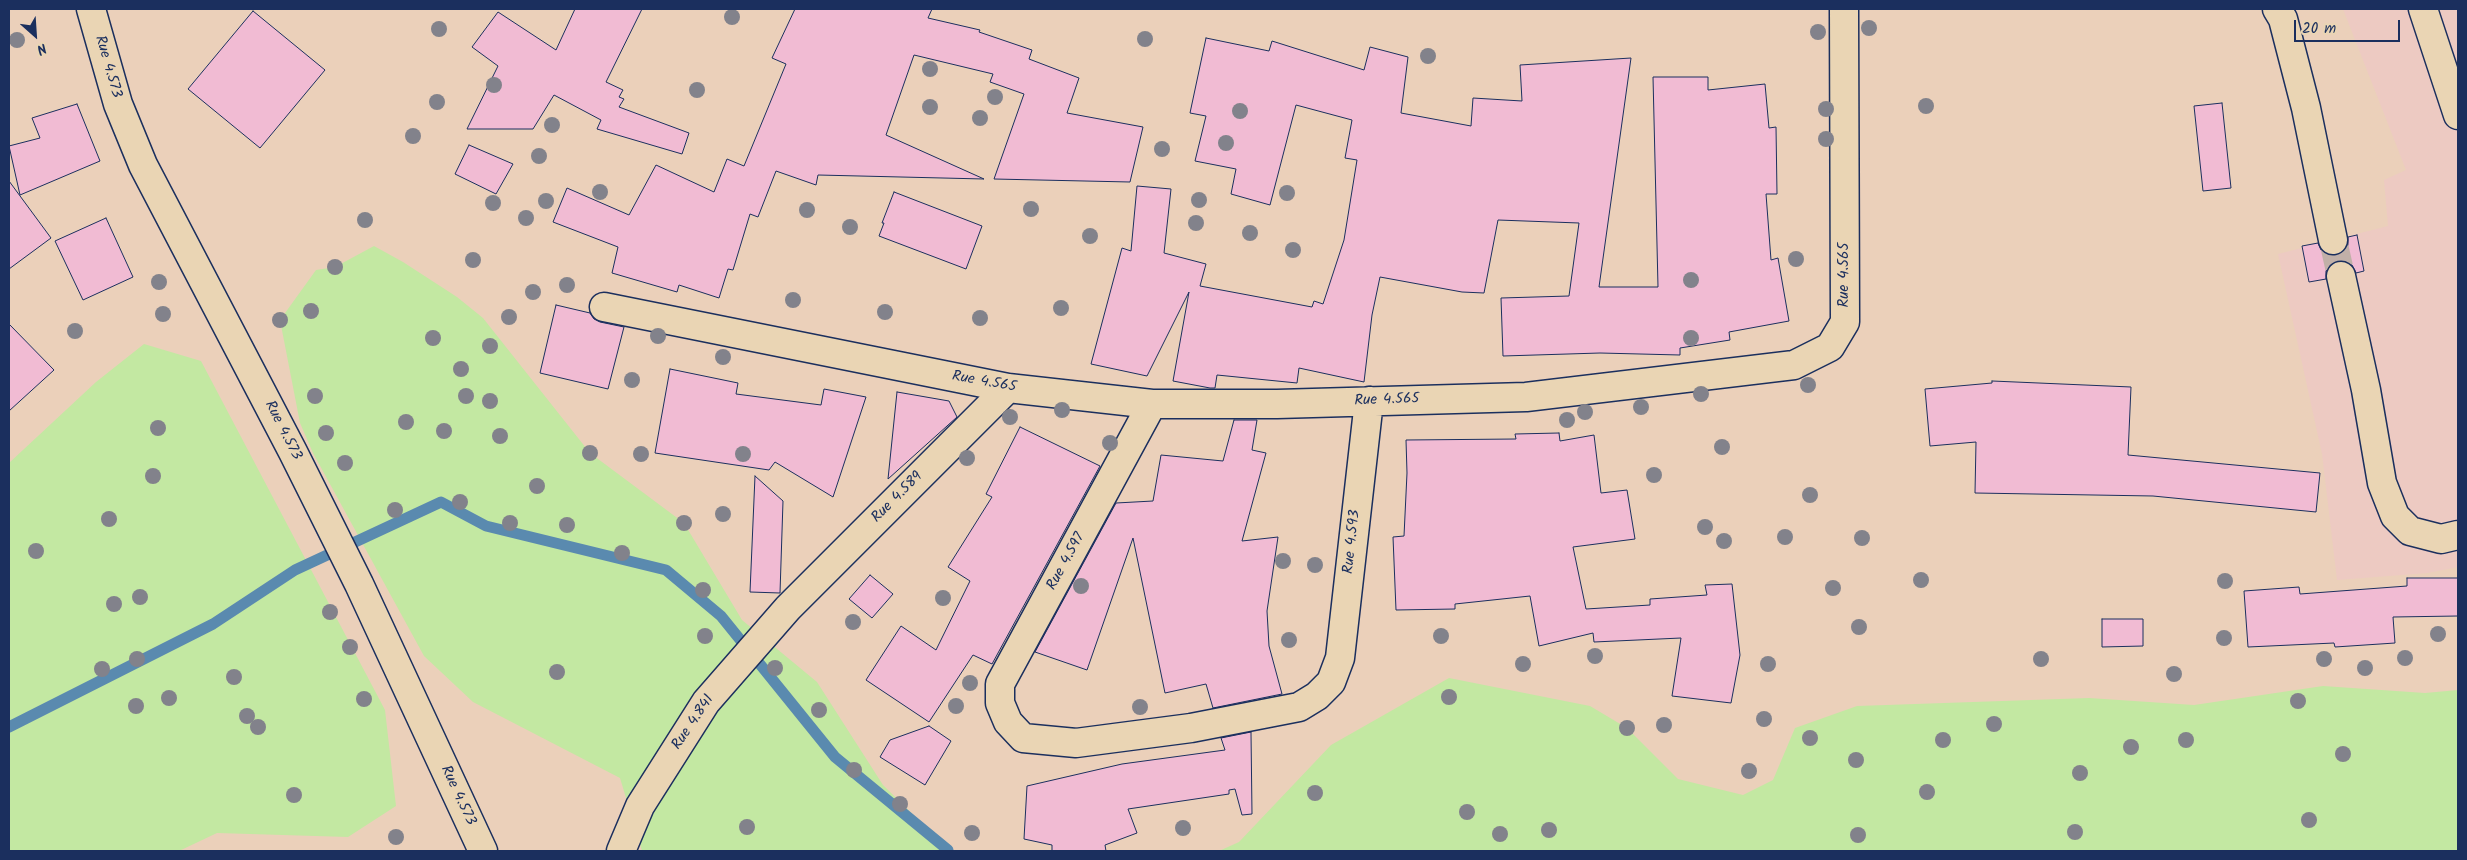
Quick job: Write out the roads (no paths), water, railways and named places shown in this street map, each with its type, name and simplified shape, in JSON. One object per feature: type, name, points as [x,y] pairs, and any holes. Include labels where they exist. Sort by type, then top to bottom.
[{"type":"street","name":"Rue 4.573","points":[[91,9],[118,104],[143,165],[293,452],[359,584],[483,851]]},
{"type":"street","name":"Rue 4.565","points":[[604,307],[1008,388],[1152,404],[1369,402],[1526,397],[1794,364],[1830,347],[1845,322],[1844,9]]},
{"type":"street","points":[[2277,9],[2283,19],[2306,108],[2333,240]]},
{"type":"street","points":[[2423,9],[2458,115]]},
{"type":"street","points":[[2341,276],[2366,390],[2382,482],[2395,516],[2410,531],[2441,539],[2458,535]]},
{"type":"street","name":"Rue 4.589","points":[[788,608],[1008,388]]},
{"type":"street","name":"Rue 4.593","points":[[1008,722],[1023,738],[1076,743],[1191,728],[1299,707],[1317,696],[1331,682],[1340,658],[1369,402]]},
{"type":"street","name":"Rue 4.597","points":[[1008,722],[1000,703],[1000,684],[1152,404]]},
{"type":"street","name":"Rue 4.841","points":[[621,851],[640,806],[706,702],[788,608]]},
{"type":"waterway","points":[[9,727],[213,624],[295,570],[441,502],[486,526],[666,570],[721,616],[835,757],[948,850]]},
{"type":"tunnel","points":[[2333,240],[2341,276]]}]
